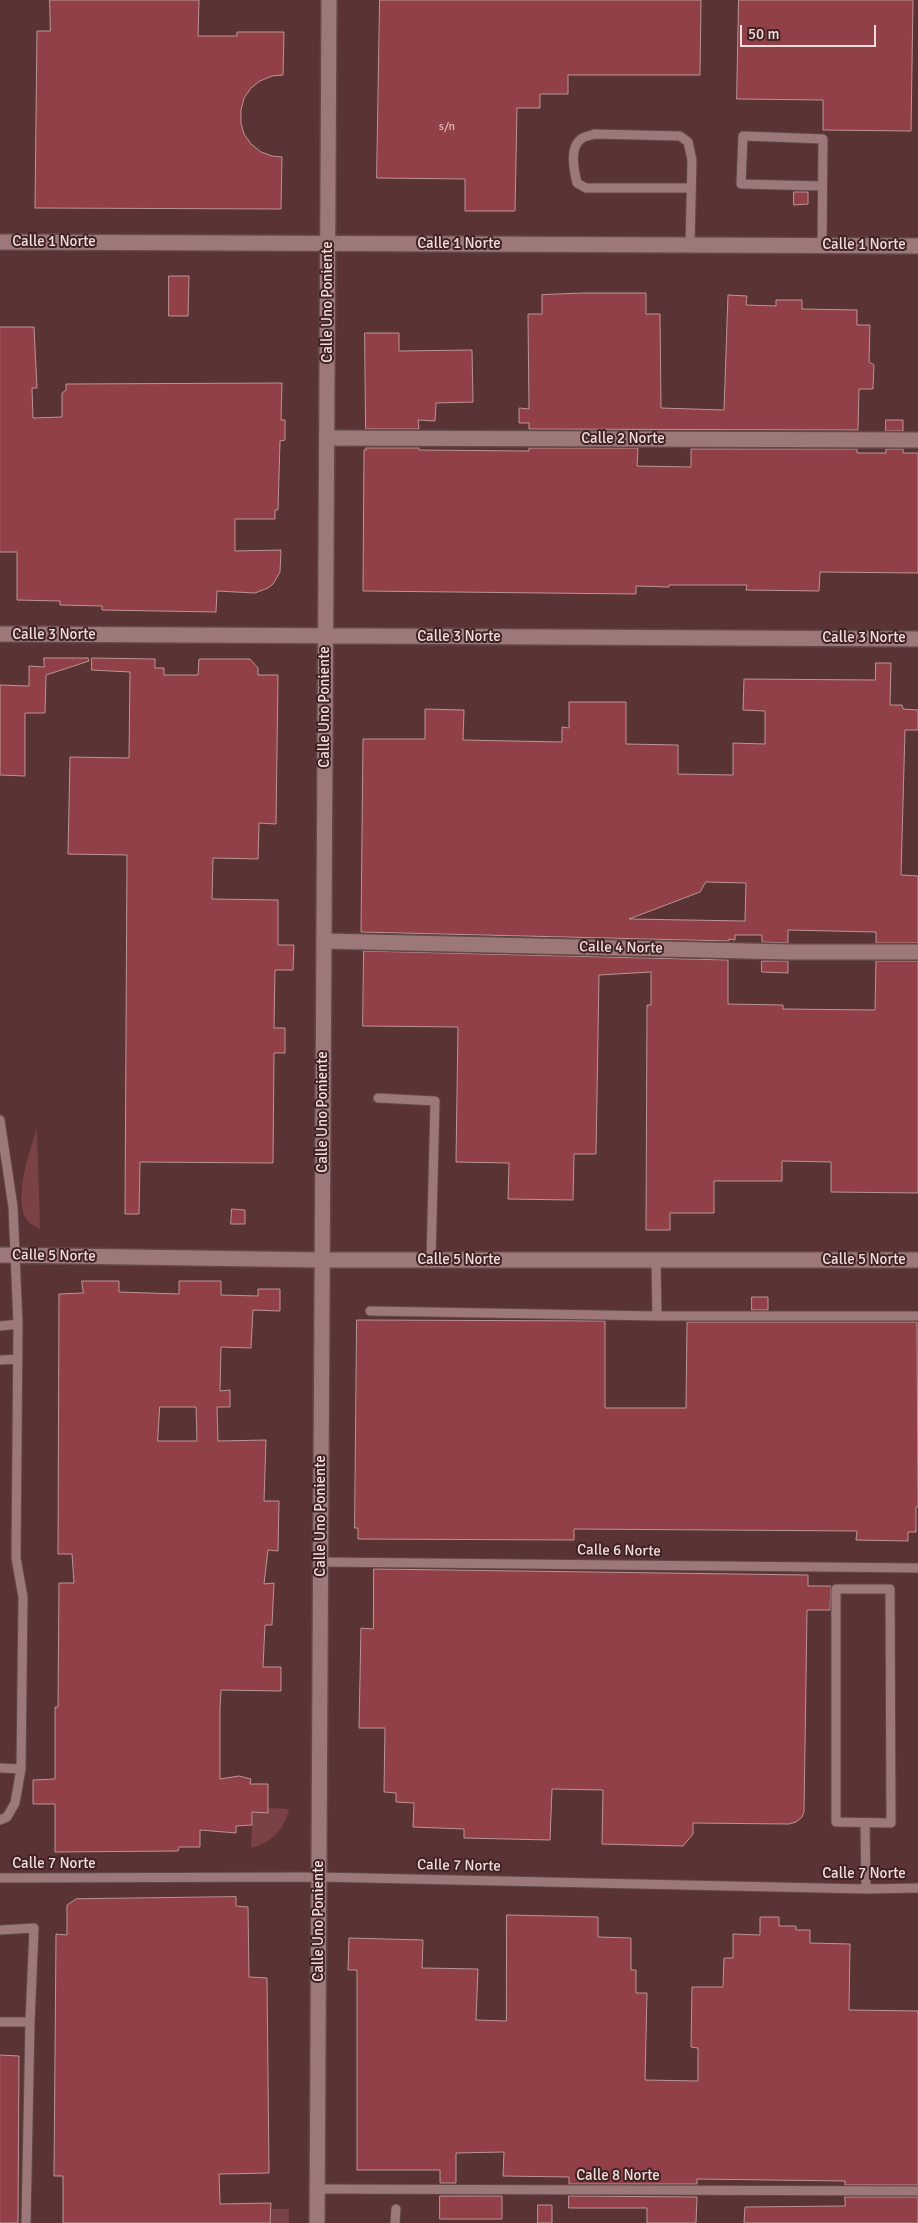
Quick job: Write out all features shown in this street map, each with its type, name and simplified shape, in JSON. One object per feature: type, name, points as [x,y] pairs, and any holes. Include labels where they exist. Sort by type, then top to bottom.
[{"type":"street","name":"Calle Uno Poniente","points":[[317,2223],[330,0]]},
{"type":"street","name":"Calle 1 Norte","points":[[0,242],[918,246]]},
{"type":"street","name":"Calle 2 Norte","points":[[327,438],[918,440]]},
{"type":"street","name":"Calle 3 Norte","points":[[0,634],[918,639]]},
{"type":"street","name":"Calle 4 Norte","points":[[324,941],[789,952],[918,952]]},
{"type":"street","name":"Calle 5 Norte","points":[[8,1256],[322,1260],[918,1260]]},
{"type":"lane","points":[[690,244],[692,160],[688,142],[680,136],[594,134],[582,138],[575,147],[574,169],[577,183],[586,188],[691,188]]},
{"type":"lane","points":[[822,186],[741,184],[743,136],[823,139],[822,245]]},
{"type":"lane","points":[[378,1098],[435,1101],[431,1260]]},
{"type":"lane","points":[[0,1120],[13,1207],[8,1256],[18,1324],[16,1558],[23,1597],[21,1769],[15,1803],[7,1817],[0,1820]]},
{"type":"lane","points":[[656,1260],[656,1316]]},
{"type":"lane","points":[[370,1311],[656,1316],[918,1316]]},
{"type":"lane","points":[[0,1326],[18,1324]]},
{"type":"lane","points":[[0,1360],[18,1359]]},
{"type":"lane","name":"Calle 6 Norte","points":[[320,1562],[918,1568]]},
{"type":"lane","points":[[836,1589],[890,1589],[891,1823],[865,1823],[836,1822],[836,1589]]},
{"type":"lane","points":[[0,1768],[21,1769]]},
{"type":"lane","points":[[865,1823],[866,1889]]},
{"type":"lane","name":"Calle 7 Norte","points":[[0,1878],[319,1877],[866,1889],[918,1888]]},
{"type":"lane","points":[[0,1930],[34,1928],[26,2223]]},
{"type":"lane","points":[[0,2022],[30,2022]]},
{"type":"lane","name":"Calle 8 Norte","points":[[317,2189],[918,2191]]},
{"type":"lane","points":[[395,2223],[396,2209]]},
{"type":"shaded area","points":[[0,0],[918,0],[918,2223],[0,2223]]},
{"type":"shaded area","points":[[37,1129],[40,1229],[30,1223],[25,1217],[22,1208],[24,1173]]},
{"type":"shaded area","points":[[253,1807],[289,1809],[284,1823],[276,1834],[265,1843],[251,1848]]},
{"type":"shaded area","points":[[271,2209],[289,2209],[289,2223],[270,2223]]},
{"type":"building","points":[[50,0],[199,0],[198,36],[237,36],[237,32],[284,32],[283,75],[272,76],[260,81],[251,88],[244,98],[241,110],[241,123],[244,134],[251,144],[261,152],[282,157],[281,209],[35,208],[37,31],[50,31]]},
{"type":"building","points":[[380,0],[701,0],[700,75],[568,75],[568,94],[540,94],[540,108],[517,108],[515,211],[465,211],[465,179],[377,178]]},
{"type":"building","points":[[739,0],[913,0],[911,131],[823,130],[823,100],[737,99]]},
{"type":"building","points":[[794,192],[808,192],[808,204],[794,205]]},
{"type":"building","points":[[169,276],[189,276],[188,316],[169,316]]},
{"type":"building","points":[[646,293],[646,314],[660,314],[661,408],[724,410],[728,295],[747,296],[746,305],[776,306],[776,300],[802,300],[802,309],[857,310],[857,325],[870,325],[869,362],[874,365],[873,389],[859,389],[858,430],[529,429],[529,423],[519,423],[519,408],[529,409],[528,314],[542,314],[542,295]]},
{"type":"building","points":[[0,327],[34,327],[37,388],[32,388],[33,418],[62,417],[62,393],[66,390],[66,384],[282,383],[281,420],[285,420],[285,440],[280,441],[278,510],[275,510],[275,519],[235,519],[235,551],[281,550],[280,572],[273,584],[255,593],[217,591],[216,612],[102,610],[102,606],[60,605],[60,601],[17,600],[17,552],[0,552]]},
{"type":"building","points":[[365,333],[399,333],[399,351],[472,350],[473,402],[436,403],[435,421],[418,420],[419,429],[366,429]]},
{"type":"building","points":[[886,420],[903,420],[903,431],[886,431]]},
{"type":"building","points":[[366,448],[529,451],[529,448],[638,448],[637,466],[691,467],[691,449],[857,449],[857,453],[886,453],[886,449],[903,449],[903,453],[918,453],[918,573],[820,572],[819,591],[746,590],[747,585],[669,585],[669,587],[636,586],[636,594],[363,591],[364,450]]},
{"type":"building","points":[[44,658],[88,658],[89,661],[46,675],[45,713],[25,713],[25,776],[0,775],[0,685],[29,686],[29,666],[44,667]]},
{"type":"building","points":[[92,658],[155,659],[155,668],[164,668],[164,675],[198,675],[199,659],[250,659],[258,668],[258,675],[278,675],[276,824],[259,823],[258,859],[213,858],[212,899],[278,900],[278,945],[294,945],[293,970],[275,970],[274,1028],[285,1028],[285,1053],[274,1053],[273,1163],[140,1162],[139,1214],[125,1214],[127,855],[68,854],[70,757],[129,758],[130,672],[92,670]]},
{"type":"building","points":[[876,663],[891,663],[890,705],[902,705],[903,709],[918,710],[918,730],[905,730],[901,875],[918,876],[918,943],[876,943],[876,932],[788,930],[788,943],[762,942],[762,935],[735,935],[735,940],[729,939],[729,941],[361,932],[363,739],[425,739],[425,709],[464,710],[463,740],[562,742],[562,727],[569,728],[569,702],[626,702],[626,744],[678,745],[678,774],[733,775],[733,743],[765,744],[765,711],[743,710],[744,679],[875,680]],"holes":[[[706,882],[746,883],[745,921],[629,919],[700,892]]]},
{"type":"building","points":[[364,951],[728,960],[728,1004],[783,1005],[783,1009],[875,1010],[876,961],[918,961],[918,1193],[831,1192],[831,1162],[782,1161],[782,1181],[714,1181],[714,1213],[670,1213],[670,1230],[646,1230],[647,1005],[651,1005],[651,972],[599,975],[596,1154],[574,1154],[573,1200],[508,1199],[509,1163],[456,1162],[458,1027],[363,1026]]},
{"type":"building","points":[[762,961],[788,961],[788,973],[762,972]]},
{"type":"building","points":[[232,1209],[245,1210],[245,1224],[231,1224]]},
{"type":"building","points":[[82,1281],[119,1281],[119,1292],[179,1294],[179,1281],[221,1281],[221,1295],[258,1296],[258,1289],[280,1289],[280,1311],[253,1310],[251,1348],[221,1347],[220,1391],[230,1390],[230,1407],[217,1407],[218,1441],[266,1440],[264,1501],[279,1501],[278,1551],[268,1550],[264,1584],[274,1583],[272,1625],[265,1625],[263,1667],[281,1667],[281,1691],[221,1690],[220,1709],[220,1779],[239,1776],[251,1779],[250,1784],[268,1784],[268,1813],[252,1812],[252,1825],[236,1826],[236,1833],[200,1830],[200,1847],[179,1847],[178,1851],[55,1852],[55,1804],[33,1804],[33,1780],[55,1779],[55,1707],[58,1707],[59,1583],[74,1583],[72,1554],[58,1554],[59,1294],[83,1293]],"holes":[[[160,1407],[196,1407],[197,1441],[158,1441]]]},
{"type":"building","points":[[752,1297],[768,1297],[768,1310],[752,1310]]},
{"type":"building","points":[[357,1320],[605,1321],[605,1408],[686,1408],[687,1322],[917,1322],[918,1507],[916,1507],[916,1532],[908,1532],[908,1541],[856,1540],[857,1531],[574,1529],[574,1540],[358,1539],[358,1528],[355,1528]]},
{"type":"building","points":[[374,1569],[808,1575],[808,1586],[831,1586],[830,1610],[807,1610],[804,1812],[802,1817],[796,1822],[789,1824],[693,1823],[693,1834],[683,1846],[602,1844],[603,1790],[552,1789],[550,1840],[464,1838],[464,1829],[413,1827],[414,1803],[396,1802],[396,1793],[384,1792],[385,1728],[359,1728],[361,1628],[373,1629]]},
{"type":"building","points":[[236,1897],[236,1906],[248,1907],[249,1977],[267,1978],[269,2173],[219,2174],[220,2204],[271,2203],[270,2223],[63,2223],[63,2176],[54,2176],[56,1934],[67,1935],[67,1905],[76,1899]]},
{"type":"building","points":[[507,1915],[598,1917],[598,1937],[631,1938],[631,1970],[636,1970],[636,1993],[647,1993],[645,2080],[698,2081],[698,2048],[691,2047],[692,1987],[723,1987],[724,1958],[733,1958],[733,1934],[760,1935],[760,1917],[779,1917],[779,1926],[796,1926],[796,1930],[810,1930],[810,1943],[850,1944],[849,2010],[918,2011],[918,2185],[845,2185],[845,2181],[697,2179],[697,2184],[569,2184],[569,2177],[503,2176],[504,2152],[456,2153],[456,2183],[440,2183],[440,2170],[357,2170],[357,1970],[348,1970],[349,1938],[423,1940],[422,1968],[478,1969],[476,2020],[506,2021]]},
{"type":"building","points":[[0,2055],[19,2056],[18,2223],[0,2223]]},
{"type":"building","points":[[440,2196],[502,2196],[502,2219],[440,2219]]},
{"type":"building","points":[[569,2196],[697,2197],[696,2223],[647,2223],[647,2208],[569,2208]]},
{"type":"building","points":[[845,2197],[918,2197],[918,2223],[744,2223],[745,2207],[845,2206]]},
{"type":"building","points":[[538,2205],[552,2205],[552,2223],[538,2223]]}]
